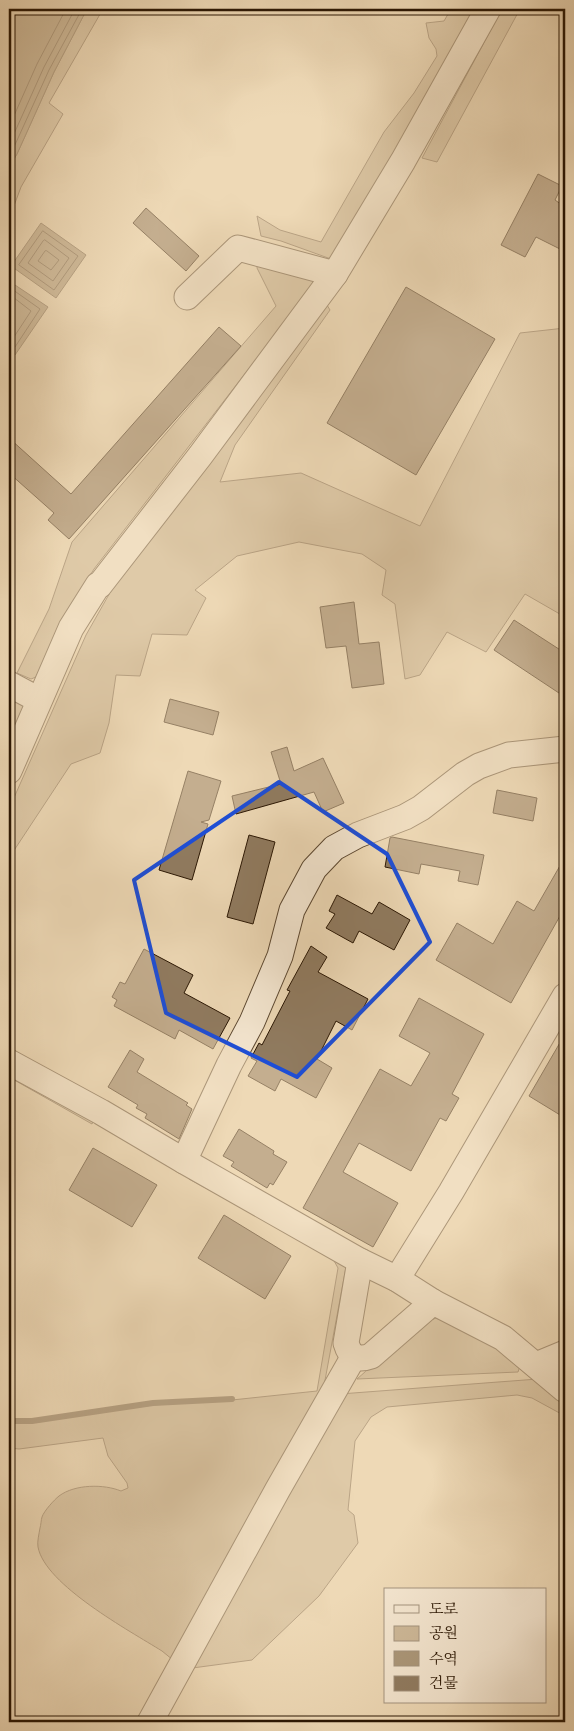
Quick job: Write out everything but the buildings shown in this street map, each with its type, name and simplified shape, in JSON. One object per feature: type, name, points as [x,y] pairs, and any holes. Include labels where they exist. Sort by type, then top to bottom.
[{"type":"street","points":[[9,771],[71,628],[98,585],[194,463],[335,274],[403,161],[488,9]]},
{"type":"street","points":[[187,298],[238,248],[335,274]]},
{"type":"street","points":[[9,684],[39,700]]},
{"type":"street","points":[[184,1161],[229,1065],[252,1022],[280,956],[292,910],[314,869],[334,848],[358,835],[405,817],[421,808],[464,774],[479,766],[509,755],[565,749]]},
{"type":"street","points":[[397,1279],[451,1192],[565,996]]},
{"type":"street","points":[[9,1062],[101,1112],[360,1261],[397,1279],[433,1302],[503,1338],[565,1390]]},
{"type":"street","points":[[360,1261],[346,1343],[348,1352],[354,1356],[363,1359],[371,1356],[433,1302]]},
{"type":"street","points":[[536,1365],[565,1353]]},
{"type":"street","points":[[150,1722],[278,1489],[354,1356]]},
{"type":"highlighted area","points":[[279,782],[387,854],[430,942],[297,1077],[166,1013],[134,880]]},
{"type":"green space","points":[[87,9],[103,9],[49,103],[63,114],[21,187],[9,219],[9,167],[17,154],[54,72]]},
{"type":"green space","points":[[451,9],[476,9],[415,119],[331,259],[261,236],[257,216],[280,230],[321,242],[384,132],[414,93],[437,56],[436,49],[429,38],[426,23],[444,21]]},
{"type":"green space","points":[[502,9],[520,9],[437,162],[422,158]]},
{"type":"green space","points":[[258,260],[319,278],[94,569],[67,612],[36,677],[31,679],[17,673],[49,609],[72,542],[276,306],[257,268]]},
{"type":"green space","points":[[327,305],[330,310],[235,445],[220,482],[301,473],[420,526],[520,333],[565,328],[565,617],[525,594],[486,652],[447,632],[420,675],[405,679],[395,604],[382,595],[386,570],[362,554],[299,542],[237,556],[195,590],[206,598],[187,635],[152,634],[140,676],[116,675],[109,723],[100,753],[71,764],[9,858],[9,809],[86,635],[116,582]]},
{"type":"green space","points":[[14,695],[25,703],[9,740],[9,707]]},
{"type":"green space","points":[[9,1069],[95,1117],[92,1124],[9,1077]]},
{"type":"green space","points":[[199,1176],[324,1246],[342,1259],[346,1267],[323,1391],[173,1660],[91,1606],[72,1591],[44,1562],[38,1547],[42,1517],[59,1496],[81,1487],[98,1486],[121,1491],[128,1488],[127,1483],[108,1456],[103,1438],[19,1449],[9,1448],[9,1422],[33,1422],[153,1405],[232,1400],[317,1391],[338,1268],[333,1259],[309,1244],[189,1179]]},
{"type":"green space","points":[[436,1318],[494,1340],[520,1366],[518,1372],[357,1379],[405,1337]]},
{"type":"green space","points":[[538,1379],[565,1398],[565,1416],[532,1398],[517,1395],[387,1407],[371,1417],[355,1441],[348,1510],[354,1515],[358,1543],[319,1596],[252,1660],[185,1669],[340,1394]]},
{"type":"water","points":[[9,9],[87,9],[54,72],[17,154],[9,167]]},
{"type":"water","points":[[41,223],[86,255],[56,298],[11,266]]},
{"type":"water","points":[[9,281],[48,307],[15,355],[9,351]]},
{"type":"waterway","points":[[9,1421],[32,1421],[153,1403],[232,1399]]}]
